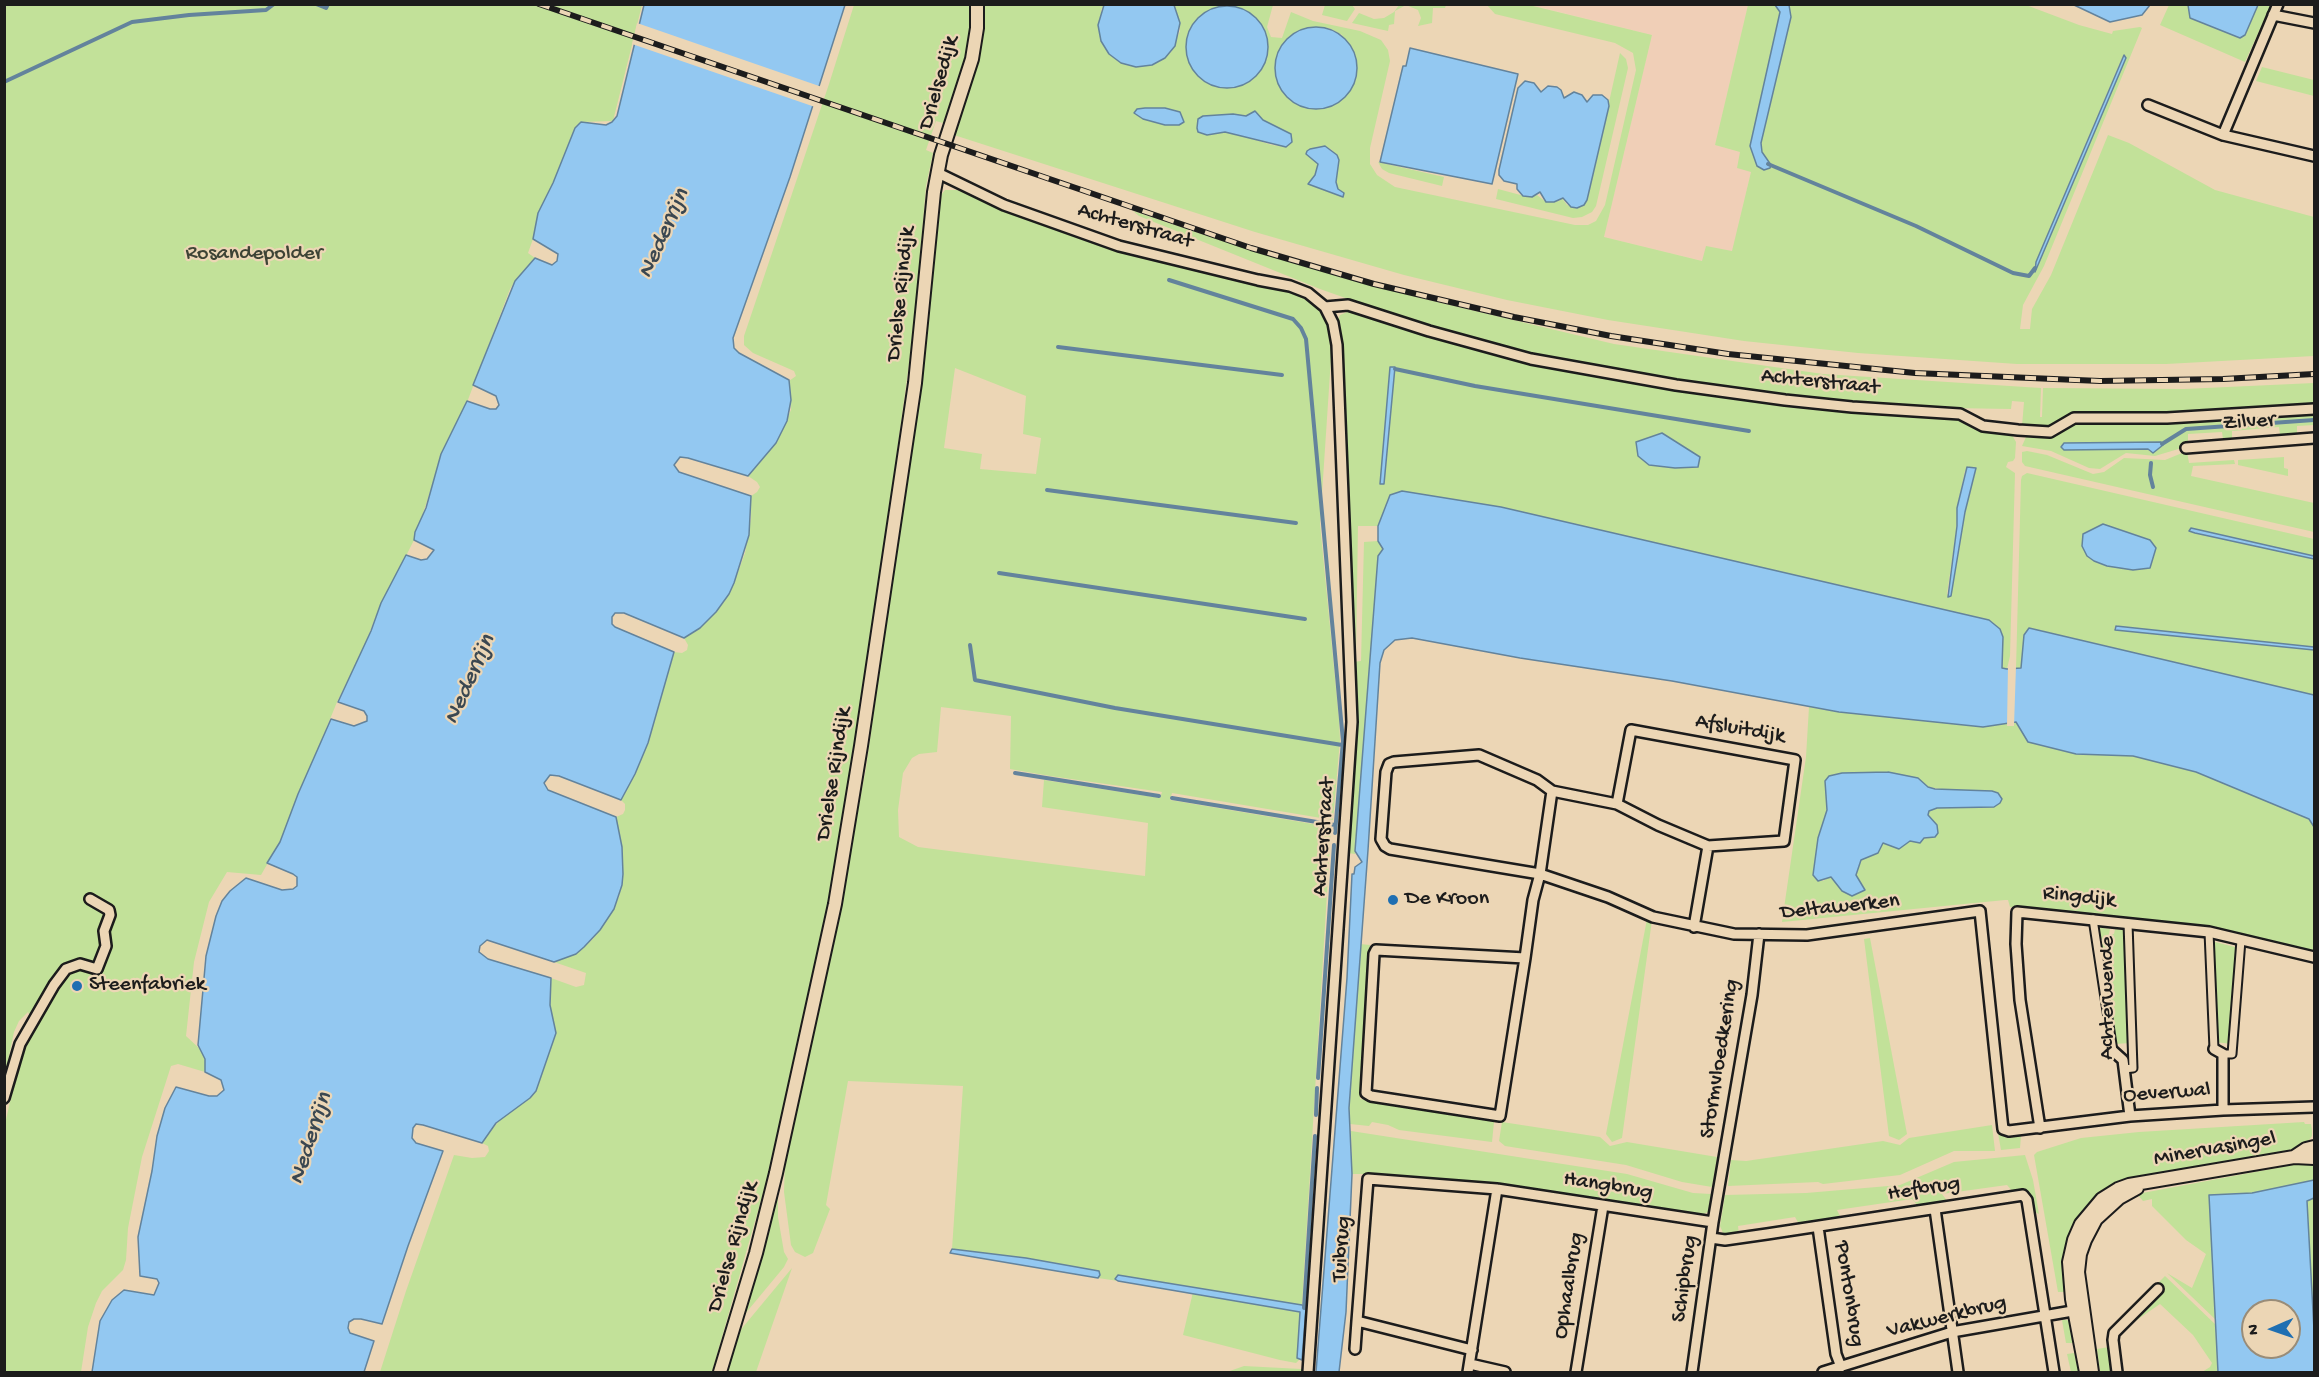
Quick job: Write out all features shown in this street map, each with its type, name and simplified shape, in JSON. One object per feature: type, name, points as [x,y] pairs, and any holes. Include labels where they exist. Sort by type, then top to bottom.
[{"type":"street","name":"Drielsedijk","points":[[938,173],[972,59],[977,28],[977,4]]},
{"type":"street","points":[[2223,135],[2278,4]]},
{"type":"street","points":[[2273,15],[2314,23]]},
{"type":"street","points":[[2148,105],[2223,135],[2314,156]]},
{"type":"street","name":"Achterstraat","points":[[938,173],[1004,205],[1119,246],[1290,286],[1308,293],[1325,307],[1333,323],[1337,345],[1352,722],[1308,1372]]},
{"type":"street","name":"Drielse Rijndijk","points":[[720,1372],[756,1253],[778,1168],[835,904],[915,383],[931,212],[938,173]]},
{"type":"street","name":"Achterstraat","points":[[1325,307],[1348,305],[1531,359],[1676,385],[1852,407],[1960,414],[1983,426],[2018,430],[2050,432],[2074,418],[2167,418],[2314,409]]},
{"type":"street","name":"Zilver","points":[[2186,448],[2314,438]]},
{"type":"street","name":"Afsluitdijk","points":[[1552,791],[1617,804],[1658,825],[1708,846],[1784,841],[1795,760],[1631,730],[1617,804]]},
{"type":"street","name":"Deltawerken","points":[[1552,791],[1537,780],[1479,755],[1394,762],[1389,764],[1386,772],[1381,839],[1385,846],[1540,874],[1583,888],[1653,917],[1734,934],[1807,935],[1980,911],[2003,1129],[2023,1130]]},
{"type":"street","points":[[1525,958],[1380,949],[1374,954],[1366,1093],[1371,1096],[1500,1116],[1552,791]]},
{"type":"street","points":[[1694,927],[1708,846]]},
{"type":"street","points":[[4,1098],[20,1044],[54,984],[66,969],[80,964],[97,969],[105,946],[104,931],[110,915],[109,910],[90,899]]},
{"type":"street","name":"Ringdijk","points":[[2040,1128],[2020,1000],[2016,944],[2017,912],[2209,932],[2314,957]]},
{"type":"street","name":"Achterwende","points":[[2093,919],[2114,1051],[2123,1060],[2130,1116]]},
{"type":"street","name":"Achterwende","points":[[2124,1069],[2133,1068],[2128,922]]},
{"type":"street","points":[[2209,932],[2214,1049],[2223,1054],[2232,1054],[2241,940]]},
{"type":"street","name":"Stormvloedkering","points":[[1719,1190],[1752,995],[1759,934]]},
{"type":"street","points":[[2223,1054],[2223,1110]]},
{"type":"street","name":"Oeverwal","points":[[2023,1130],[2130,1116],[2314,1107]]},
{"type":"street","name":"Minervasingel","points":[[2294,1157],[2314,1147]]},
{"type":"street","name":"Minervasingel","points":[[2086,1372],[2079,1310],[2080,1254],[2096,1219],[2104,1211],[2143,1184],[2294,1157],[2314,1158]]},
{"type":"street","name":"Hangbrug","points":[[1368,1179],[1497,1189],[1713,1222]]},
{"type":"street","name":"Tuibrug","points":[[1355,1349],[1368,1179]]},
{"type":"street","points":[[1497,1189],[1469,1368],[1505,1372]]},
{"type":"street","name":"Schipbrug","points":[[1692,1372],[1719,1190]]},
{"type":"street","name":"Hefbrug","points":[[1711,1238],[1725,1240],[2023,1195],[2026,1200],[2044,1315]]},
{"type":"street","name":"Ophaalbrug","points":[[1576,1372],[1603,1206]]},
{"type":"street","points":[[1935,1209],[1958,1372]]},
{"type":"street","name":"Pontonbrug","points":[[1818,1227],[1836,1354],[1841,1367]]},
{"type":"street","points":[[2117,1372],[2114,1333],[2158,1289]]},
{"type":"street","name":"Minervasingel","points":[[2079,1310],[2092,1372]]},
{"type":"street","name":"Vakwerkbrug","points":[[1823,1372],[1952,1332],[2079,1310]]},
{"type":"street","points":[[2044,1315],[2054,1372]]},
{"type":"street","points":[[1357,1321],[1472,1350]]},
{"type":"shaded area","points":[[1529,4],[1748,5],[1715,145],[1740,152],[1751,171],[1732,252],[1703,261],[1604,237],[1652,35]]},
{"type":"green space","name":"Rosandepolder","points":[[5,5],[642,5],[613,121],[581,122],[575,128],[538,213],[528,253],[535,258],[510,289],[466,405],[447,441],[414,540],[337,702],[280,842],[261,875],[227,872],[209,902],[194,962],[186,1036],[200,1049],[205,1059],[205,1072],[178,1064],[171,1066],[142,1157],[128,1228],[126,1260],[123,1270],[102,1291],[96,1303],[88,1327],[81,1372],[5,1372],[5,1124],[20,1057],[34,1025],[28,1012],[19,1021],[14,1032],[5,1075]]},
{"type":"green space","points":[[854,5],[971,5],[971,25],[966,53],[943,123],[936,121],[926,150],[933,153],[926,186],[914,327],[854,766],[823,929],[771,1165],[712,1372],[380,1372],[454,1155],[472,1158],[485,1157],[489,1151],[488,1146],[482,1143],[488,1134],[505,1114],[530,1098],[536,1091],[556,1033],[550,1005],[551,978],[576,987],[584,985],[586,973],[554,962],[576,954],[593,939],[619,897],[623,874],[622,847],[616,817],[623,814],[625,810],[625,804],[621,800],[648,743],[674,652],[682,653],[687,650],[688,645],[684,638],[700,628],[724,602],[745,553],[751,518],[751,496],[760,487],[748,476],[776,443],[791,410],[789,381],[796,376],[794,371],[753,353],[744,345],[744,336]]},
{"type":"green space","points":[[982,5],[1104,5],[1101,10],[1109,54],[1121,63],[1136,67],[1159,62],[1171,52],[1180,31],[1174,5],[1273,5],[1267,27],[1271,37],[1282,38],[1291,12],[1313,21],[1360,31],[1381,40],[1388,50],[1390,61],[1370,148],[1370,164],[1377,175],[1395,187],[1575,225],[1588,225],[1596,221],[1605,205],[1636,70],[1633,53],[1615,43],[1495,14],[1487,5],[1529,5],[1652,35],[1604,237],[1702,261],[1706,246],[1732,251],[1751,172],[1737,168],[1740,152],[1715,145],[1748,5],[1775,5],[1780,12],[1750,146],[1768,163],[1762,152],[1761,143],[1791,17],[1789,5],[2026,5],[2079,25],[2112,34],[2113,31],[2140,27],[2142,28],[2044,266],[2023,305],[2020,329],[2030,329],[2032,309],[2051,275],[2108,135],[2129,143],[2215,190],[2314,217],[2314,356],[2166,364],[2017,364],[1858,353],[1744,341],[1608,320],[1507,300],[1404,275],[1255,232],[954,135],[977,58]],"holes":[[[1211,9],[1268,51],[1261,71],[1251,81],[1190,29],[1199,17]],[[1307,28],[1329,28],[1342,35],[1357,67],[1355,82],[1294,102],[1283,92],[1277,79],[1293,34]],[[2123,56],[2126,58],[2035,271],[2036,262]],[[1233,114],[1263,120],[1291,134],[1289,145],[1286,147],[1272,145],[1237,134],[1197,128],[1198,120]],[[1325,146],[1332,150],[1339,160],[1336,182],[1338,189],[1309,183],[1315,175],[1318,163],[1306,154],[1316,147]]]},
{"type":"green space","points":[[1325,5],[1352,5],[1355,9],[1347,21],[1322,15]]},
{"type":"green space","points":[[1399,5],[1406,5],[1395,11],[1394,24],[1389,25],[1388,31],[1352,23],[1359,13],[1374,19],[1384,18],[1394,12]]},
{"type":"green space","points":[[1406,5],[1446,5],[1445,8],[1433,8],[1432,23],[1418,26],[1421,18],[1418,10]]},
{"type":"green space","points":[[2169,5],[2188,5],[2191,18],[2240,38],[2245,35],[2258,5],[2271,5],[2245,62],[2160,25]]},
{"type":"green space","points":[[1620,53],[1626,59],[1628,68],[1596,206],[1592,212],[1573,218],[1496,199],[1498,189],[1528,197],[1537,195],[1546,202],[1559,201],[1562,198],[1567,205],[1577,208],[1587,200]]},
{"type":"green space","points":[[2262,67],[2314,80],[2314,96],[2256,81]]},
{"type":"green space","points":[[1378,162],[1444,177],[1442,186],[1389,173],[1382,169]]},
{"type":"green space","points":[[945,190],[957,190],[1031,220],[1161,262],[1310,297],[1318,304],[1328,322],[1332,343],[1320,524],[1340,740],[1333,820],[1172,793],[1170,800],[1331,827],[1302,1305],[1206,1290],[1098,1278],[1100,1274],[1098,1271],[1026,1258],[952,1249],[963,1086],[848,1081],[826,1205],[830,1209],[813,1253],[805,1257],[795,1252],[791,1245],[784,1192],[785,1161],[835,931],[866,768],[927,328],[936,213],[941,195]],"holes":[[[955,368],[1026,396],[1023,434],[1041,438],[1036,474],[980,469],[982,454],[944,448]],[[941,707],[1011,716],[1010,769],[1162,792],[1160,798],[1044,780],[1042,807],[1148,823],[1145,876],[918,847],[899,837],[898,810],[903,773],[912,758],[919,754],[937,752]]]},
{"type":"green space","points":[[1133,211],[1217,239],[1408,295],[1614,344],[1823,374],[2041,388],[2040,417],[2042,417],[2043,388],[2184,389],[2314,383],[2314,407],[2185,415],[2070,414],[2049,429],[2022,426],[2024,402],[2012,401],[2011,409],[1890,407],[1788,397],[1664,379],[1571,362],[1430,328],[1320,289],[1139,216]]},
{"type":"green space","points":[[1352,310],[1634,380],[1955,416],[1984,432],[2012,435],[2016,442],[2015,458],[2008,462],[2006,467],[2015,473],[2010,656],[2007,669],[2002,668],[2003,637],[2000,629],[1989,620],[1501,507],[1402,491],[1388,499],[1378,526],[1358,526],[1356,652],[1352,652],[1336,323],[1340,315]],"holes":[[[1976,468],[1965,512],[1951,596],[1947,594],[1957,526],[1957,508],[1965,471]]]},
{"type":"green space","points":[[2314,411],[2314,425],[2297,426],[2297,434],[2280,435],[2279,427],[2232,431],[2232,439],[2223,439],[2222,432],[2188,434],[2185,447],[2155,456],[2126,453],[2100,469],[2089,468],[2051,451],[2022,446],[2026,437],[2050,438],[2075,420]],"holes":[[[2163,445],[2150,452],[2148,449],[2064,450]]]},
{"type":"green space","points":[[2187,451],[2189,463],[2234,460],[2235,464],[2193,466],[2191,476],[2314,503],[2314,532],[2025,466],[2022,462],[2022,452],[2047,455],[2093,474],[2104,472],[2124,458],[2165,460]]},
{"type":"green space","points":[[2284,457],[2284,468],[2288,469],[2288,476],[2238,465],[2238,460]]},
{"type":"green space","points":[[2027,473],[2314,539],[2314,556],[2191,528],[2189,530],[2314,559],[2314,647],[2116,626],[2114,629],[2314,650],[2314,695],[2030,628],[2024,635],[2021,668],[2016,669],[2022,476]],"holes":[[[2103,524],[2150,540],[2133,570],[2107,566]]]},
{"type":"green space","points":[[1378,541],[1383,549],[1378,556],[1355,854],[1348,853],[1354,757],[1353,662],[1361,661],[1364,542]]},
{"type":"green space","points":[[1809,707],[1983,727],[2016,722],[2020,730],[2076,754],[2133,756],[2196,772],[2309,819],[2314,827],[2314,953],[2206,927],[2010,907],[2008,900],[1782,922],[1806,757]],"holes":[[[1888,772],[1918,778],[1928,787],[1946,790],[1994,807],[1937,808],[1929,811],[1928,815],[1937,825],[1935,837],[1883,843],[1878,853],[1861,860],[1856,875],[1842,891],[1831,876],[1823,881],[1813,875],[1818,838],[1827,810],[1825,781],[1842,773]]]},
{"type":"green space","points":[[1647,919],[1652,920],[1622,1138],[1612,1142],[1606,1134]]},
{"type":"green space","points":[[2095,927],[2110,929],[2109,934],[2114,934],[2115,929],[2126,930],[2131,1043],[2114,1044]]},
{"type":"green space","points":[[1870,938],[1907,1134],[1899,1140],[1889,1136],[1864,939]]},
{"type":"green space","points":[[2211,941],[2239,948],[2232,1044],[2215,1042]]},
{"type":"green space","points":[[1360,944],[1370,945],[1360,1099],[1494,1122],[1492,1142],[1399,1130],[1372,1122],[1369,1126],[1350,1124],[1349,1108]]},
{"type":"green space","points":[[1502,1122],[1600,1137],[1610,1146],[1627,1142],[1717,1157],[1712,1187],[1682,1182],[1626,1165],[1505,1146],[1499,1141]]},
{"type":"green space","points":[[2304,1122],[2311,1124],[2312,1136],[2304,1147],[2131,1181],[2066,1258],[2064,1292],[2058,1292],[2034,1155],[2037,1152],[2081,1138],[2139,1132]]},
{"type":"green space","points":[[1992,1125],[1995,1151],[1954,1151],[1900,1175],[1823,1184],[1818,1182],[1728,1186],[1731,1160],[1746,1161],[1883,1141],[1900,1145],[1909,1138]]},
{"type":"green space","points":[[1351,1131],[1627,1174],[1693,1193],[1711,1194],[1708,1212],[1699,1216],[1368,1174],[1352,1174]]},
{"type":"green space","points":[[1998,1133],[2007,1138],[2021,1136],[2020,1148],[2001,1150]]},
{"type":"green space","points":[[2025,1155],[2033,1180],[2039,1214],[2033,1211],[2028,1191],[2014,1193],[2007,1185],[1942,1194],[1948,1202],[1918,1206],[1912,1199],[1837,1210],[1841,1218],[1800,1226],[1795,1217],[1738,1226],[1739,1234],[1727,1235],[1723,1233],[1720,1226],[1725,1195],[1806,1193],[1900,1185],[1954,1162]]},
{"type":"green space","points":[[2314,1161],[2314,1180],[2252,1193],[2209,1195],[2216,1320],[2167,1273],[2192,1288],[2206,1254],[2186,1240],[2152,1206],[2152,1199],[2143,1201],[2137,1194]]},
{"type":"green space","points":[[778,1186],[778,1217],[784,1252],[788,1259],[784,1267],[740,1320]]},
{"type":"green space","points":[[2314,1198],[2314,1330],[2307,1200]]},
{"type":"green space","points":[[792,1268],[756,1372],[724,1372],[738,1333]]},
{"type":"green space","points":[[2165,1276],[2216,1325],[2218,1372],[2202,1372],[2212,1363],[2193,1335],[2160,1304],[2131,1324],[2129,1323],[2163,1290],[2158,1283]]},
{"type":"green space","points":[[1193,1292],[1300,1312],[1299,1360],[1296,1363],[1280,1360],[1183,1335]]},
{"type":"green space","points":[[2062,1320],[2067,1320],[2072,1324],[2076,1343],[2066,1343]]},
{"type":"green space","points":[[2109,1347],[2113,1372],[2100,1372],[2097,1349]]},
{"type":"green space","points":[[2074,1353],[2079,1372],[2071,1372],[2067,1354]]},
{"type":"green space","points":[[1244,1366],[1301,1369],[1304,1372],[1227,1372]]},
{"type":"water","points":[[2188,4],[2258,5],[2245,35],[2240,38],[2190,18]]},
{"type":"water","name":"Nederrijn","points":[[644,5],[845,5],[790,177],[733,338],[734,348],[739,353],[789,380],[791,400],[787,421],[776,443],[748,476],[688,458],[680,457],[674,465],[679,472],[751,496],[749,535],[734,583],[716,612],[700,628],[684,638],[624,613],[615,613],[612,617],[612,624],[615,627],[674,652],[648,743],[621,800],[559,776],[550,775],[544,783],[548,790],[616,817],[622,847],[623,874],[614,909],[600,930],[584,947],[576,954],[554,962],[487,940],[480,946],[479,952],[488,959],[551,978],[550,1005],[556,1033],[536,1091],[496,1123],[482,1143],[423,1125],[416,1124],[413,1128],[412,1138],[416,1143],[443,1151],[382,1324],[361,1319],[349,1322],[350,1333],[374,1341],[364,1372],[92,1372],[100,1321],[112,1300],[124,1290],[154,1295],[159,1283],[157,1279],[140,1276],[138,1237],[157,1136],[165,1108],[176,1087],[209,1096],[217,1096],[224,1090],[221,1080],[205,1072],[205,1059],[198,1045],[206,956],[222,901],[246,878],[282,890],[293,889],[297,886],[297,877],[267,863],[280,842],[331,719],[354,726],[367,721],[364,711],[338,702],[371,631],[381,603],[406,555],[421,560],[427,559],[434,550],[414,540],[415,532],[426,508],[441,454],[467,401],[490,409],[496,409],[499,405],[496,396],[473,385],[515,281],[535,258],[552,265],[557,261],[558,254],[533,239],[538,213],[575,128],[581,122],[606,125],[617,116]]},
{"type":"water","points":[[1104,5],[1174,5],[1180,23],[1175,46],[1165,58],[1152,65],[1136,67],[1121,63],[1109,54],[1101,41],[1098,25]]},
{"type":"water","points":[[1775,5],[1789,5],[1791,17],[1761,143],[1762,152],[1771,165],[1770,168],[1764,170],[1757,166],[1750,146],[1780,12]]},
{"type":"water","points":[[2074,5],[2150,5],[2142,15],[2110,22]]},
{"type":"water","points":[[1227,6],[1243,9],[1256,18],[1265,31],[1268,47],[1265,63],[1256,76],[1243,85],[1227,88],[1211,85],[1198,76],[1189,63],[1186,47],[1189,31],[1198,18],[1211,9]]},
{"type":"water","points":[[1316,27],[1332,30],[1345,39],[1354,52],[1357,68],[1354,84],[1345,97],[1332,106],[1316,109],[1300,106],[1287,97],[1278,84],[1275,68],[1278,52],[1287,39],[1300,30]]},
{"type":"water","points":[[1410,48],[1518,74],[1492,184],[1380,162],[1403,66],[1406,66]]},
{"type":"water","points":[[2124,55],[2126,58],[2035,272],[2036,262]]},
{"type":"water","points":[[1525,81],[1534,83],[1541,92],[1548,86],[1557,87],[1564,98],[1574,92],[1582,95],[1587,102],[1593,95],[1602,95],[1608,100],[1609,106],[1584,205],[1577,208],[1571,207],[1563,198],[1554,202],[1546,202],[1540,192],[1532,197],[1523,196],[1517,189],[1517,184],[1504,181],[1499,175],[1518,88]]},
{"type":"water","points":[[1165,108],[1180,112],[1184,122],[1179,125],[1165,125],[1143,119],[1134,113],[1137,109]]},
{"type":"water","points":[[1255,111],[1263,120],[1291,134],[1292,142],[1286,147],[1225,132],[1207,135],[1198,132],[1198,119],[1203,116],[1233,114],[1246,116]]},
{"type":"water","points":[[1325,146],[1337,155],[1339,160],[1336,182],[1338,189],[1344,193],[1343,197],[1308,184],[1315,175],[1318,164],[1306,154],[1307,151]]},
{"type":"water","points":[[1390,367],[1395,367],[1384,484],[1380,484]]},
{"type":"water","points":[[1662,433],[1700,457],[1698,467],[1675,468],[1649,465],[1638,456],[1636,442]]},
{"type":"water","points":[[2161,442],[2163,445],[2153,453],[2148,449],[2064,450],[2061,447],[2064,443]]},
{"type":"water","points":[[1967,467],[1976,468],[1965,512],[1951,596],[1948,597],[1957,526],[1957,508]]},
{"type":"water","points":[[1402,491],[1501,507],[1989,620],[2000,629],[2003,637],[2002,668],[2021,668],[2024,635],[2029,628],[2314,695],[2314,827],[2309,819],[2196,772],[2133,756],[2076,754],[2028,742],[2016,722],[1983,727],[1839,712],[1672,681],[1520,658],[1412,638],[1395,640],[1384,650],[1380,663],[1349,1108],[1352,1174],[1346,1312],[1339,1372],[1316,1372],[1347,978],[1352,874],[1354,874],[1355,867],[1362,862],[1355,851],[1378,556],[1383,549],[1378,541],[1378,526],[1390,495]]},
{"type":"water","points":[[2103,524],[2150,540],[2156,548],[2150,568],[2133,570],[2107,566],[2087,556],[2082,546],[2083,534]]},
{"type":"water","points":[[2191,528],[2314,556],[2314,559],[2195,533],[2189,531]]},
{"type":"water","points":[[2116,626],[2314,647],[2314,650],[2115,630]]},
{"type":"water","points":[[1888,772],[1918,778],[1928,787],[1935,789],[1992,791],[1998,793],[2002,799],[1994,807],[1937,808],[1929,811],[1928,815],[1937,825],[1938,833],[1935,837],[1924,838],[1920,843],[1910,841],[1899,849],[1883,843],[1878,853],[1861,860],[1856,875],[1865,890],[1852,896],[1842,891],[1831,877],[1818,881],[1813,875],[1818,838],[1827,810],[1825,781],[1829,776],[1842,773]]},
{"type":"water","points":[[2314,1180],[2314,1198],[2307,1201],[2314,1372],[2218,1372],[2209,1195],[2252,1193]]},
{"type":"water","points":[[952,1249],[1026,1258],[1099,1271],[1100,1275],[1098,1278],[950,1253]]},
{"type":"water","points":[[1118,1275],[1302,1305],[1306,1308],[1302,1360],[1297,1358],[1300,1312],[1118,1281],[1115,1279]]},
{"type":"pier","points":[[637,23],[822,87],[815,107],[632,44]]},
{"type":"pier","points":[[2008,666],[2016,666],[2014,726],[2007,726]]},
{"type":"waterway","points":[[4,82],[132,22],[189,15],[266,10],[274,4]]},
{"type":"waterway","points":[[316,4],[326,8],[328,4]]},
{"type":"waterway","points":[[1768,164],[1916,226],[2013,273],[2029,276],[2035,268]]},
{"type":"waterway","points":[[1169,280],[1293,319],[1301,328],[1306,339],[1343,741],[1335,833]]},
{"type":"waterway","points":[[1058,347],[1282,375]]},
{"type":"waterway","points":[[1395,369],[1475,386],[1749,431]]},
{"type":"waterway","points":[[2162,444],[2186,429],[2314,420]]},
{"type":"waterway","points":[[2151,463],[2150,475],[2153,487]]},
{"type":"waterway","points":[[1047,490],[1296,523]]},
{"type":"waterway","points":[[999,573],[1305,619]]},
{"type":"waterway","points":[[970,645],[975,680],[1115,708],[1342,745]]},
{"type":"waterway","points":[[1015,773],[1159,796]]},
{"type":"waterway","points":[[1172,798],[1335,825]]},
{"type":"waterway","points":[[1318,1078],[1334,845]]},
{"type":"waterway","points":[[1316,1115],[1317,1088]]},
{"type":"waterway","points":[[1304,1308],[1315,1136]]},
{"type":"railway","points":[[539,4],[1251,248],[1374,284],[1514,317],[1611,336],[1728,354],[1915,373],[2100,381],[2223,379],[2314,374]]},
{"type":"place","name":"De Kroon","points":[[1393,900]]},
{"type":"place","name":"Steenfabriek","points":[[77,986]]}]
